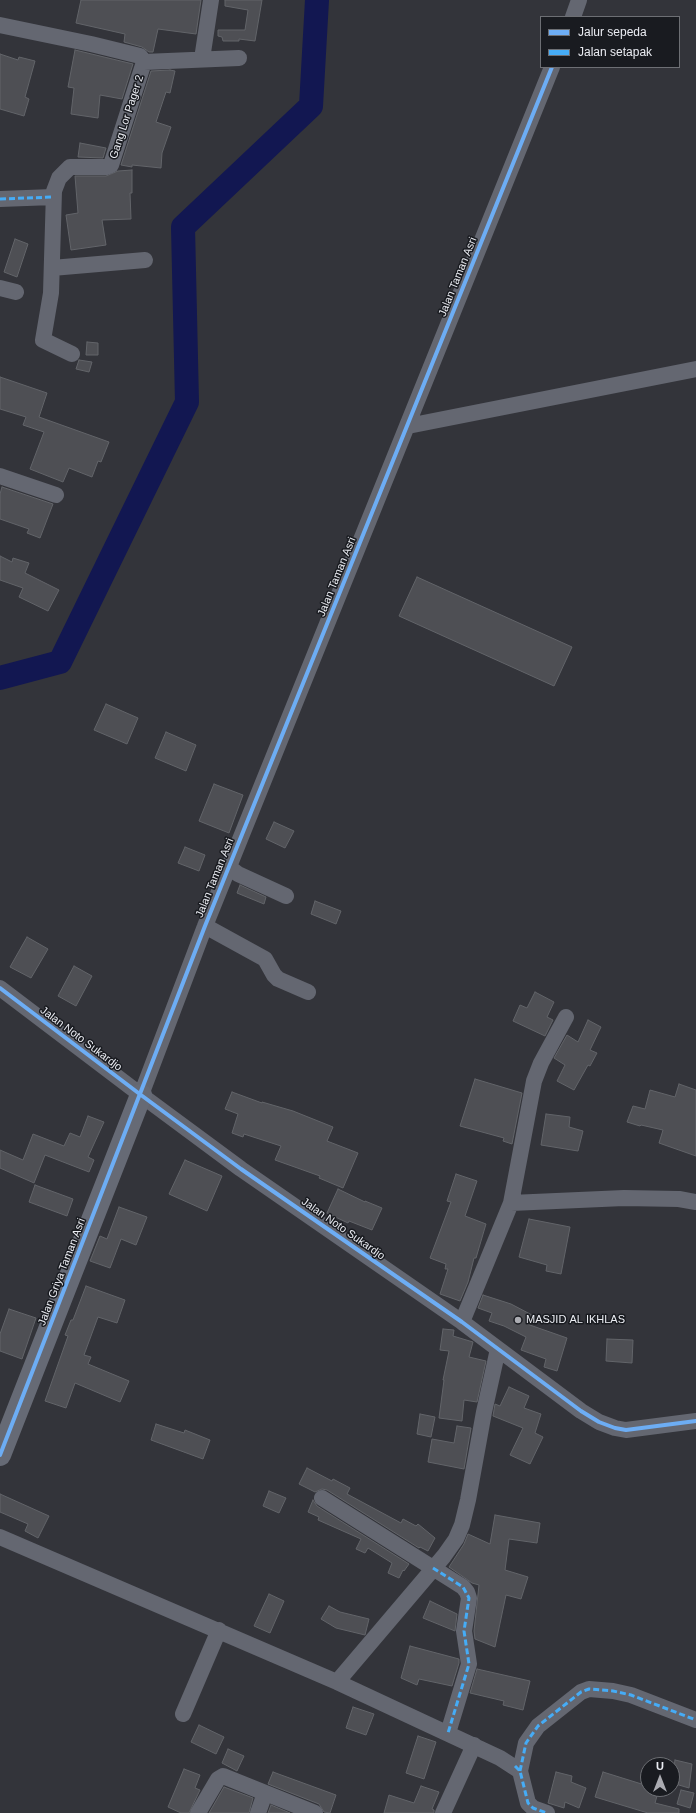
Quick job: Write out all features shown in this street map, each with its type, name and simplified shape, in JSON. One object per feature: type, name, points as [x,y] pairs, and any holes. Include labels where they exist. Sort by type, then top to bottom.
[{"type":"street","points":[[202,60],[211,0]]},
{"type":"street","points":[[573,16],[580,0]]},
{"type":"street","name":"Gang Lor Pager 2","points":[[0,25],[140,56],[144,62],[111,165],[106,168],[70,167],[59,178],[53,197],[52,268],[49,309],[43,340],[72,354]]},
{"type":"street","points":[[144,62],[239,58]]},
{"type":"street","name":"Jalan Taman Asri","points":[[141,1095],[205,926],[552,68]]},
{"type":"street","points":[[0,199],[53,197]]},
{"type":"street","points":[[52,268],[145,260]]},
{"type":"street","points":[[0,288],[16,292]]},
{"type":"street","points":[[408,426],[696,369]]},
{"type":"street","points":[[0,476],[56,495]]},
{"type":"street","points":[[229,867],[238,874],[286,896]]},
{"type":"street","points":[[205,926],[265,959],[278,979],[308,992]]},
{"type":"street","name":"Jalan Noto Sukardjo","points":[[0,988],[241,1169],[462,1322],[581,1411],[615,1428],[626,1430],[696,1421]]},
{"type":"street","points":[[462,1322],[511,1203],[534,1081],[541,1063],[566,1017]]},
{"type":"street","name":"Jalan Griya Taman Asri","points":[[0,1455],[141,1095]]},
{"type":"street","points":[[511,1203],[624,1198],[679,1199],[696,1202]]},
{"type":"street","points":[[337,1682],[456,1539],[462,1525],[468,1500],[488,1391],[498,1350]]},
{"type":"street","points":[[322,1498],[462,1587],[469,1598],[464,1630],[470,1664],[448,1733]]},
{"type":"street","points":[[0,1538],[219,1630],[337,1682],[474,1745],[500,1758],[517,1769]]},
{"type":"street","points":[[183,1714],[219,1630]]},
{"type":"street","points":[[547,1813],[533,1808],[528,1803],[517,1769],[526,1743],[538,1726],[582,1692],[589,1689],[631,1695],[696,1720]]},
{"type":"street","points":[[443,1813],[474,1745]]},
{"type":"street","points":[[198,1813],[220,1776],[229,1777],[315,1813]]},
{"type":"street","points":[[258,1813],[265,1793]]},
{"type":"building","points":[[81,0],[201,0],[196,34],[158,29],[153,52],[149,52],[142,47],[124,42],[125,34],[76,23]]},
{"type":"building","points":[[225,0],[262,0],[255,41],[239,39],[239,41],[223,41],[222,37],[218,36],[218,30],[245,30],[248,10],[225,6]]},
{"type":"building","points":[[75,50],[133,64],[122,99],[100,95],[98,118],[71,114],[74,88],[68,87]]},
{"type":"building","points":[[0,54],[18,60],[19,57],[35,61],[25,97],[29,99],[24,116],[0,109]]},
{"type":"building","points":[[151,71],[175,71],[170,93],[166,92],[156,122],[171,127],[162,153],[161,168],[121,165]]},
{"type":"building","points":[[80,143],[106,148],[103,158],[78,157]]},
{"type":"building","points":[[132,170],[132,193],[130,193],[131,219],[102,220],[106,245],[71,250],[66,215],[78,213],[75,176],[106,176],[118,171]]},
{"type":"building","points":[[15,239],[28,244],[17,277],[4,272]]},
{"type":"building","points":[[87,342],[98,343],[98,355],[86,355]]},
{"type":"building","points":[[79,360],[92,362],[89,372],[76,369]]},
{"type":"building","points":[[0,377],[47,393],[39,417],[109,442],[101,462],[98,461],[92,477],[69,468],[63,482],[30,469],[44,432],[23,425],[26,417],[0,409]]},
{"type":"building","points":[[2,487],[53,504],[40,538],[27,533],[29,529],[0,519],[0,494]]},
{"type":"building","points":[[0,556],[12,562],[13,558],[29,563],[25,573],[59,590],[48,611],[19,597],[23,588],[0,580]]},
{"type":"building","points":[[417,577],[572,647],[554,686],[399,616]]},
{"type":"building","points":[[106,704],[138,718],[127,744],[94,730]]},
{"type":"building","points":[[166,732],[196,745],[186,771],[155,758]]},
{"type":"building","points":[[214,784],[243,795],[229,833],[199,821]]},
{"type":"building","points":[[274,822],[294,831],[285,848],[266,839]]},
{"type":"building","points":[[185,847],[205,855],[199,871],[178,863]]},
{"type":"building","points":[[240,885],[266,897],[264,904],[237,893]]},
{"type":"building","points":[[315,901],[341,911],[336,924],[311,914]]},
{"type":"building","points":[[27,937],[48,949],[31,978],[10,967]]},
{"type":"building","points":[[74,966],[92,976],[76,1006],[58,996]]},
{"type":"building","points":[[535,992],[554,1002],[547,1017],[553,1020],[545,1036],[513,1021],[520,1005],[527,1008]]},
{"type":"building","points":[[588,1020],[601,1027],[590,1050],[597,1053],[590,1066],[588,1065],[574,1090],[557,1081],[565,1065],[554,1058],[567,1035],[578,1042]]},
{"type":"building","points":[[475,1079],[522,1093],[512,1144],[503,1141],[504,1138],[460,1126]]},
{"type":"building","points":[[679,1084],[696,1090],[696,1156],[659,1143],[663,1130],[627,1122],[633,1106],[645,1109],[650,1090],[675,1097]]},
{"type":"building","points":[[232,1092],[262,1103],[293,1111],[333,1127],[327,1141],[358,1153],[343,1188],[319,1178],[320,1176],[275,1160],[281,1146],[244,1134],[243,1137],[232,1133],[238,1114],[225,1109]]},
{"type":"building","points":[[546,1114],[570,1117],[569,1127],[583,1131],[578,1151],[541,1145]]},
{"type":"building","points":[[88,1116],[104,1122],[88,1157],[94,1160],[89,1172],[45,1155],[34,1183],[0,1168],[0,1150],[23,1160],[33,1134],[64,1146],[70,1133],[80,1137]]},
{"type":"building","points":[[185,1160],[222,1176],[207,1211],[169,1194]]},
{"type":"building","points":[[456,1174],[477,1181],[465,1216],[486,1224],[476,1258],[474,1258],[468,1282],[460,1301],[440,1294],[448,1269],[445,1269],[446,1264],[430,1258],[451,1202],[447,1201]]},
{"type":"building","points":[[35,1185],[73,1199],[67,1216],[29,1202]]},
{"type":"building","points":[[338,1189],[365,1202],[382,1208],[372,1230],[349,1221],[348,1223],[327,1213]]},
{"type":"building","points":[[119,1207],[147,1217],[136,1245],[121,1239],[110,1268],[90,1261],[100,1236],[107,1239]]},
{"type":"building","points":[[529,1219],[570,1227],[561,1274],[546,1271],[547,1265],[519,1257]]},
{"type":"building","points":[[86,1286],[125,1300],[117,1323],[98,1317],[84,1355],[91,1357],[88,1364],[129,1381],[120,1402],[75,1383],[66,1408],[45,1401],[68,1336],[65,1335],[71,1320],[73,1320]]},
{"type":"building","points":[[483,1295],[511,1304],[532,1315],[527,1324],[567,1338],[557,1371],[544,1367],[546,1359],[521,1350],[526,1337],[504,1326],[489,1321],[492,1313],[478,1308]]},
{"type":"building","points":[[9,1309],[36,1318],[22,1359],[0,1351],[0,1334]]},
{"type":"building","points":[[443,1329],[454,1330],[453,1336],[473,1342],[469,1357],[486,1361],[477,1402],[464,1400],[462,1421],[439,1418],[443,1380],[449,1351],[440,1350]]},
{"type":"building","points":[[607,1339],[633,1340],[632,1363],[606,1361]]},
{"type":"building","points":[[509,1387],[529,1396],[524,1408],[541,1414],[535,1433],[543,1437],[530,1464],[510,1455],[523,1428],[493,1416],[495,1404],[500,1406]]},
{"type":"building","points":[[420,1414],[435,1417],[431,1437],[417,1434]]},
{"type":"building","points":[[156,1424],[184,1433],[185,1430],[210,1440],[203,1459],[151,1440]]},
{"type":"building","points":[[457,1426],[471,1428],[464,1469],[428,1462],[432,1439],[454,1443]]},
{"type":"building","points":[[307,1468],[332,1481],[333,1479],[350,1488],[347,1494],[401,1523],[403,1519],[416,1526],[418,1524],[435,1538],[428,1551],[420,1547],[419,1548],[327,1490],[322,1489],[315,1492],[299,1484]]},
{"type":"building","points":[[269,1491],[286,1498],[279,1513],[263,1506]]},
{"type":"building","points":[[0,1494],[49,1516],[38,1538],[25,1531],[28,1524],[0,1512]]},
{"type":"building","points":[[313,1500],[317,1506],[409,1564],[404,1571],[403,1570],[399,1578],[388,1573],[392,1563],[368,1548],[365,1553],[356,1549],[361,1539],[318,1520],[319,1517],[308,1512]]},
{"type":"building","points":[[495,1515],[540,1523],[537,1543],[509,1539],[505,1570],[528,1577],[521,1599],[506,1595],[495,1647],[475,1639],[474,1631],[479,1585],[472,1583],[449,1567],[464,1544],[468,1534],[490,1544]]},
{"type":"building","points":[[269,1594],[284,1601],[270,1633],[254,1626]]},
{"type":"building","points":[[430,1601],[457,1614],[455,1631],[423,1618]]},
{"type":"building","points":[[329,1606],[340,1612],[369,1619],[365,1635],[336,1628],[321,1619]]},
{"type":"building","points":[[410,1646],[459,1659],[452,1686],[419,1679],[417,1685],[401,1678]]},
{"type":"building","points":[[477,1669],[530,1681],[523,1710],[503,1705],[504,1701],[470,1693]]},
{"type":"building","points":[[353,1707],[374,1714],[366,1735],[346,1728]]},
{"type":"building","points":[[199,1725],[224,1737],[216,1754],[191,1742]]},
{"type":"building","points":[[418,1736],[436,1742],[424,1779],[406,1773]]},
{"type":"building","points":[[228,1749],[244,1756],[237,1771],[222,1763]]},
{"type":"building","points":[[680,1761],[692,1764],[689,1788],[680,1785]]},
{"type":"building","points":[[184,1769],[200,1775],[195,1788],[200,1790],[189,1813],[181,1813],[168,1807]]},
{"type":"building","points":[[273,1772],[336,1795],[330,1813],[324,1812],[319,1804],[268,1784]]},
{"type":"building","points":[[556,1772],[572,1776],[571,1782],[586,1788],[579,1808],[565,1802],[564,1808],[548,1803]]},
{"type":"building","points":[[603,1772],[640,1784],[640,1797],[657,1797],[655,1803],[679,1809],[679,1813],[648,1813],[595,1797]]},
{"type":"building","points":[[421,1786],[439,1792],[432,1809],[434,1810],[434,1813],[384,1813],[389,1795],[414,1803]]},
{"type":"building","points":[[224,1787],[253,1798],[249,1813],[209,1813]]},
{"type":"building","points":[[681,1790],[694,1793],[690,1808],[677,1804]]},
{"type":"building","points":[[271,1805],[290,1813],[268,1813]]},
{"type":"waterway","points":[[0,678],[60,662],[187,402],[183,227],[311,106],[317,0]]},
{"type":"marked path","points":[[0,199],[53,197]]},
{"type":"marked path","points":[[433,1568],[463,1587],[469,1598],[464,1631],[469,1664],[448,1733]]},
{"type":"marked path","points":[[520,1771],[526,1743],[538,1726],[581,1692],[589,1689],[613,1691],[631,1695],[696,1720]]},
{"type":"marked path","points":[[515,1766],[520,1771],[528,1803],[533,1808],[547,1813]]},
{"type":"cycle path","points":[[0,1455],[205,926],[552,68]]},
{"type":"cycle path","points":[[0,988],[241,1169],[462,1322],[581,1411],[599,1422],[615,1428],[626,1430],[696,1421]]},
{"type":"place","name":"MASJID AL IKHLAS","points":[[518,1320]]}]
